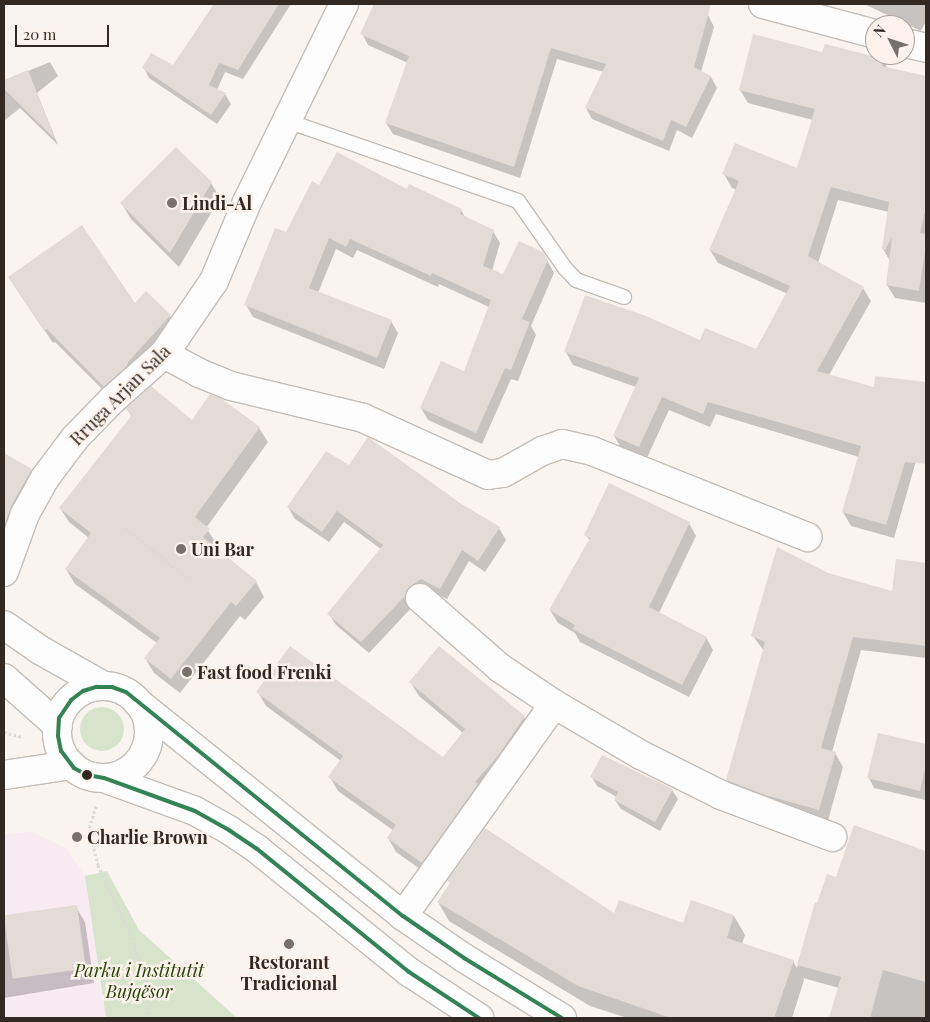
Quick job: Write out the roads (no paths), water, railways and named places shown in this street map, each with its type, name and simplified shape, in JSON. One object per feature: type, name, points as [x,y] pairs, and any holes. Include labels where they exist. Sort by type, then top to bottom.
[{"type":"street","name":"Rruga Arjan Sala","points":[[4,572],[25,514],[45,478],[81,431],[112,400],[164,354],[214,282],[247,202],[344,4]]},
{"type":"street","points":[[763,4],[865,31]]},
{"type":"street","points":[[164,354],[199,373],[231,386],[363,418],[488,476],[503,473],[542,452],[562,444],[592,451],[808,536]]},
{"type":"street","points":[[420,598],[500,668],[554,704],[642,755],[720,795],[832,837]]},
{"type":"street","points":[[4,625],[40,650],[104,686],[119,689],[138,702],[403,916],[464,958],[562,1018]]},
{"type":"street","points":[[4,678],[58,726]]},
{"type":"street","points":[[104,686],[89,689],[76,695],[62,712],[58,726],[59,746],[71,765],[87,775],[104,778],[195,811],[229,830],[257,849],[402,966],[479,1018]]},
{"type":"street","points":[[104,778],[118,776],[130,769],[140,759],[146,747],[149,727],[145,713],[138,702]]},
{"type":"street","points":[[403,916],[554,704]]},
{"type":"street","points":[[4,775],[71,765]]},
{"type":"lane","points":[[287,121],[518,201],[565,268],[576,280],[624,297]]},
{"type":"place","name":"Lindi-Al","points":[[172,203]]},
{"type":"place","name":"Uni Bar","points":[[181,549]]},
{"type":"place","name":"Fast food Frenki","points":[[187,672]]},
{"type":"place","name":"Charlie Brown","points":[[77,837]]},
{"type":"place","name":"Restorant Tradicional","points":[[289,944]]},
{"type":"park label","name":"Parku i Institutit Bujqësor","points":[[139,981]]}]
